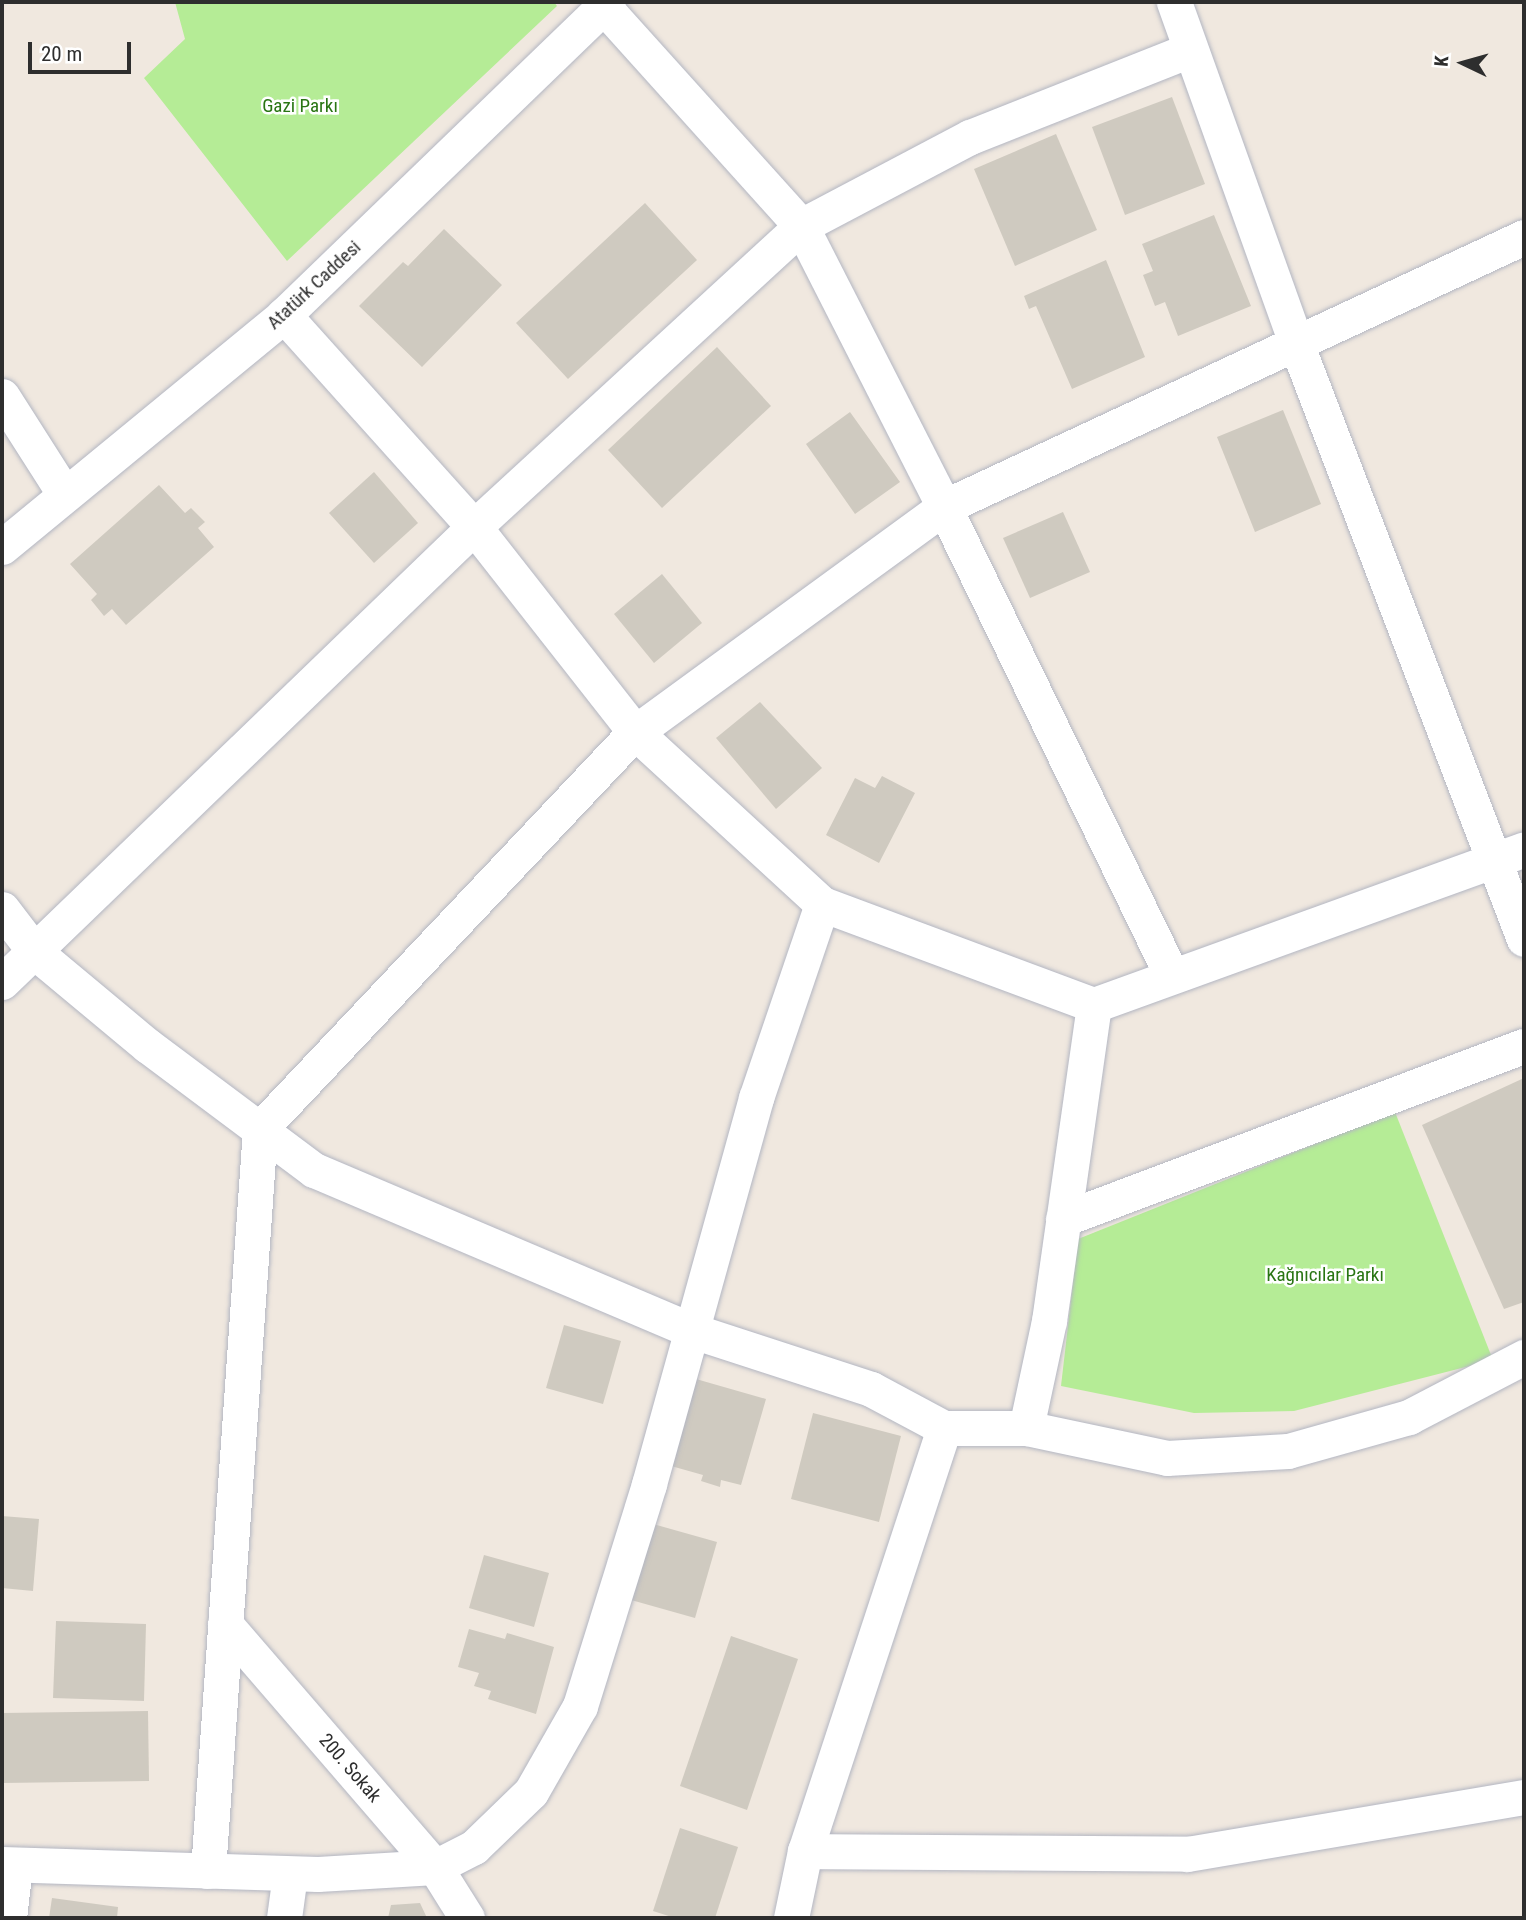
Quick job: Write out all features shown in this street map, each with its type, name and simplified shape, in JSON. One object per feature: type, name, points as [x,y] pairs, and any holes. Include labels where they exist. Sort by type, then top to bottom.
[{"type":"street","points":[[1177,3],[1190,50],[1296,343],[1510,854],[1524,939]]},
{"type":"street","points":[[606,4],[801,226],[944,507],[1171,976]]},
{"type":"street","name":"Atatürk Caddesi","points":[[2,547],[284,315],[606,4]]},
{"type":"street","points":[[2,982],[474,527],[801,226],[970,137],[1190,50]]},
{"type":"street","points":[[208,1871],[260,1129],[635,732],[944,507],[1524,237]]},
{"type":"street","points":[[284,315],[474,527],[635,732],[822,904],[1094,1005],[1510,854]]},
{"type":"street","points":[[2,396],[65,495]]},
{"type":"street","points":[[9,1918],[8,1864],[290,1874],[435,1867],[474,1847],[531,1792],[580,1706],[693,1331],[756,1098],[822,904]]},
{"type":"street","points":[[2,909],[35,952],[314,1170],[693,1331],[871,1389],[944,1428],[1026,1428],[1167,1458],[1288,1451],[1409,1417],[1524,1357]]},
{"type":"street","points":[[1026,1428],[1049,1321],[1094,1005]]},
{"type":"street","points":[[1063,1219],[1524,1046]]},
{"type":"street","points":[[791,1918],[805,1851],[944,1428]]},
{"type":"street","name":"200. Sokak","points":[[225,1624],[435,1867],[467,1918]]},
{"type":"street","points":[[805,1851],[1187,1854],[1524,1797]]},
{"type":"street","points":[[284,1918],[290,1874]]},
{"type":"green space","name":"Gazi Parkı","points":[[175,2],[554,2],[557,6],[287,261],[144,78],[185,39]]},
{"type":"green space","name":"Kağnıcılar Parkı","points":[[1395,1112],[1493,1360],[1294,1411],[1194,1413],[1061,1386],[1078,1239]]},
{"type":"building","points":[[1172,97],[1205,184],[1125,215],[1092,127]]},
{"type":"building","points":[[1056,134],[1097,230],[1015,266],[974,169]]},
{"type":"building","points":[[645,203],[697,260],[568,379],[516,323]]},
{"type":"building","points":[[1214,215],[1251,306],[1178,336],[1165,302],[1155,306],[1143,275],[1153,271],[1142,244]]},
{"type":"building","points":[[444,229],[502,285],[422,367],[359,306],[403,262],[408,266]]},
{"type":"building","points":[[1106,260],[1145,357],[1072,389],[1036,306],[1029,309],[1024,296]]},
{"type":"building","points":[[717,347],[771,406],[662,508],[608,450]]},
{"type":"building","points":[[1283,410],[1321,504],[1255,532],[1217,437]]},
{"type":"building","points":[[850,412],[900,482],[855,514],[806,444]]},
{"type":"building","points":[[374,472],[418,523],[374,563],[329,513]]},
{"type":"building","points":[[159,485],[185,513],[191,508],[205,522],[198,528],[214,547],[126,625],[112,609],[104,616],[91,600],[97,594],[70,564]]},
{"type":"building","points":[[1063,512],[1090,572],[1030,598],[1003,538]]},
{"type":"building","points":[[662,574],[702,623],[654,663],[614,614]]},
{"type":"building","points":[[760,702],[822,768],[776,809],[716,738]]},
{"type":"building","points":[[882,776],[915,793],[879,863],[826,835],[855,778],[875,788]]},
{"type":"building","points":[[1524,1078],[1524,1302],[1504,1309],[1422,1125]]},
{"type":"building","points":[[564,1325],[621,1341],[603,1404],[546,1388]]},
{"type":"building","points":[[689,1377],[766,1399],[741,1485],[721,1480],[720,1487],[701,1481],[703,1475],[664,1464]]},
{"type":"building","points":[[813,1413],[901,1436],[879,1522],[791,1499]]},
{"type":"building","points":[[2,1516],[39,1519],[33,1591],[2,1588]]},
{"type":"building","points":[[646,1522],[717,1542],[695,1618],[624,1598]]},
{"type":"building","points":[[484,1555],[549,1573],[534,1627],[469,1608]]},
{"type":"building","points":[[56,1621],[146,1624],[144,1701],[53,1698]]},
{"type":"building","points":[[469,1629],[505,1639],[507,1633],[554,1647],[536,1714],[488,1699],[491,1691],[474,1686],[479,1673],[458,1667]]},
{"type":"building","points":[[731,1636],[798,1659],[747,1810],[680,1786]]},
{"type":"building","points":[[148,1711],[149,1781],[2,1783],[2,1713]]},
{"type":"building","points":[[680,1828],[738,1847],[715,1918],[675,1918],[653,1911]]},
{"type":"building","points":[[52,1898],[118,1907],[117,1918],[49,1918]]},
{"type":"building","points":[[420,1903],[427,1918],[388,1918],[391,1905]]}]
